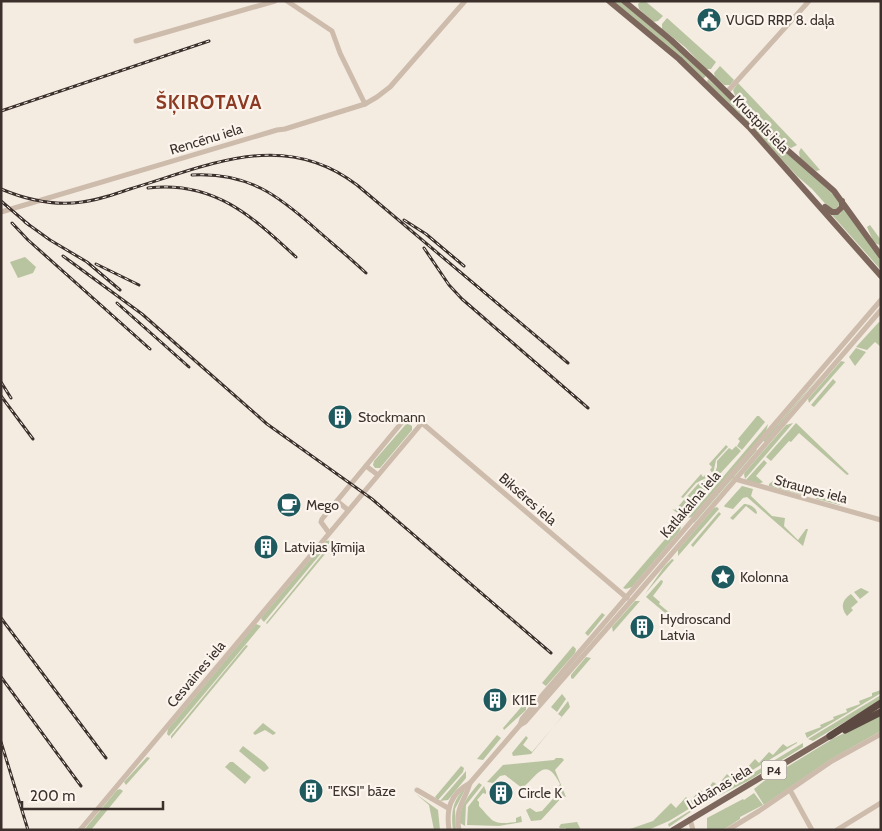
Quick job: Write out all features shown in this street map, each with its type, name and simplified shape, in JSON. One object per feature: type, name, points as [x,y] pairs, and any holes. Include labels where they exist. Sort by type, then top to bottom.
[{"type":"highway","name":"Lubānas iela","points":[[830,736],[881,703]]},
{"type":"highway","name":"Lubānas iela","points":[[830,736],[881,712]]},
{"type":"main road","name":"Krustpils iela","points":[[609,1],[679,59],[749,127],[881,276]]},
{"type":"main road","name":"Krustpils iela","points":[[624,1],[671,40],[770,135],[834,191],[881,256]]},
{"type":"main road","points":[[799,182],[832,212],[837,212],[841,209],[842,200]]},
{"type":"main road","name":"Lubānas iela","points":[[673,830],[683,827],[690,819],[830,736]]},
{"type":"street","points":[[136,40],[276,1]]},
{"type":"street","points":[[287,1],[332,31],[340,53],[365,104]]},
{"type":"street","name":"Rencēnu iela","points":[[1,212],[365,104],[390,87],[465,1]]},
{"type":"street","points":[[727,92],[809,1]]},
{"type":"street","name":"Katlakalna iela","points":[[520,725],[522,719],[881,300]]},
{"type":"street","name":"Katlakalna iela","points":[[459,830],[458,809],[470,784],[631,601],[881,310]]},
{"type":"street","name":"Biksēres iela","points":[[366,466],[404,421],[415,417],[631,601]]},
{"type":"street","name":"Cesvaines iela","points":[[80,830],[422,423]]},
{"type":"street","points":[[757,444],[762,448]]},
{"type":"street","points":[[329,533],[321,522],[336,501],[366,466],[378,475]]},
{"type":"street","name":"Straupes iela","points":[[735,479],[881,520]]},
{"type":"street","points":[[336,501],[348,510]]},
{"type":"street","points":[[728,830],[832,761],[881,734]]},
{"type":"street","name":"Katlakalna iela","points":[[448,808],[462,788],[470,784]]},
{"type":"street","points":[[417,790],[448,808],[449,830]]},
{"type":"street","points":[[790,790],[812,830]]},
{"type":"street","points":[[839,829],[881,803]]},
{"type":"street","points":[[690,819],[693,830]]},
{"type":"green space","points":[[613,1],[620,1],[680,51],[706,76],[703,79]]},
{"type":"green space","points":[[641,1],[645,1],[663,16],[658,21],[653,22],[639,9],[638,4]]},
{"type":"green space","points":[[667,18],[716,62],[711,69],[706,69],[685,47],[662,29],[662,24]]},
{"type":"green space","points":[[720,66],[734,80],[730,85],[724,85],[715,77],[714,73]]},
{"type":"green space","points":[[708,79],[839,200],[839,205],[836,209],[830,209],[797,176],[739,113],[707,82]]},
{"type":"green space","points":[[738,83],[797,145],[791,148],[779,141],[736,98],[733,90]]},
{"type":"green space","points":[[801,148],[820,170],[816,171],[800,158],[799,152]]},
{"type":"green space","points":[[844,208],[881,260],[881,270],[832,215],[840,214]]},
{"type":"green space","points":[[870,225],[881,240],[880,245],[874,243],[867,227]]},
{"type":"green space","points":[[25,257],[36,267],[33,273],[18,278],[10,262]]},
{"type":"green space","points":[[879,322],[881,323],[881,347],[875,342],[867,350],[856,347]]},
{"type":"green space","points":[[856,348],[866,352],[855,366],[849,357]]},
{"type":"green space","points":[[841,361],[845,362],[809,403],[808,399]]},
{"type":"green space","points":[[820,376],[765,442],[763,441]]},
{"type":"green space","points":[[833,379],[836,382],[814,407],[811,405]]},
{"type":"green space","points":[[757,416],[765,422],[742,450],[737,446],[740,441],[738,439]]},
{"type":"green space","points":[[407,423],[412,426],[412,430],[380,468],[375,468],[373,465],[374,461]]},
{"type":"green space","points":[[793,423],[745,479],[745,472],[786,425]]},
{"type":"green space","points":[[796,423],[849,474],[847,475],[799,433],[771,461],[766,457]]},
{"type":"green space","points":[[768,424],[766,432],[692,517],[688,518]]},
{"type":"green space","points":[[726,445],[728,447],[716,460],[713,474],[710,470],[712,467],[709,464]]},
{"type":"green space","points":[[736,446],[741,451],[717,477],[714,475],[717,461],[729,448],[732,450]]},
{"type":"green space","points":[[757,450],[694,523],[693,522]]},
{"type":"green space","points":[[764,460],[767,463],[756,476],[763,482],[759,484],[746,480]]},
{"type":"green space","points":[[701,474],[703,477],[706,474],[710,476],[696,483],[683,498],[681,497]]},
{"type":"green space","points":[[711,477],[715,480],[683,517],[672,509],[675,510],[698,484]]},
{"type":"green space","points":[[773,481],[773,484],[777,485],[778,483],[810,492],[806,496],[769,486]]},
{"type":"green space","points":[[742,486],[753,489],[751,496],[772,516],[785,518],[784,526],[798,540],[808,529],[803,546],[747,497],[743,498],[733,509],[725,507]]},
{"type":"green space","points":[[815,493],[843,501],[840,505],[817,499],[814,497]]},
{"type":"green space","points":[[744,504],[752,506],[757,513],[746,506],[733,520],[730,518]]},
{"type":"green space","points":[[717,507],[719,509],[678,556],[678,550],[714,508]]},
{"type":"green space","points":[[719,512],[721,514],[693,547],[691,545]]},
{"type":"green space","points":[[679,523],[681,528],[679,532],[632,587],[623,588]]},
{"type":"green space","points":[[332,540],[264,622],[261,618],[326,541]]},
{"type":"green space","points":[[333,541],[335,542],[267,624],[266,623]]},
{"type":"green space","points":[[672,559],[674,560],[645,594],[664,567]]},
{"type":"green space","points":[[661,580],[663,581],[662,584],[653,596],[671,614],[670,617],[646,597]]},
{"type":"green space","points":[[861,588],[869,592],[860,599],[854,592]]},
{"type":"green space","points":[[851,594],[858,602],[851,608],[853,610],[847,616],[843,610],[843,604]]},
{"type":"green space","points":[[635,601],[640,601],[613,632],[612,627]]},
{"type":"green space","points":[[602,613],[605,615],[588,636],[585,633]]},
{"type":"green space","points":[[256,624],[261,626],[169,736],[167,734],[168,729]]},
{"type":"green space","points":[[246,645],[248,646],[171,739],[171,736]]},
{"type":"green space","points":[[573,646],[576,649],[575,653],[546,686],[542,683]]},
{"type":"green space","points":[[586,657],[591,658],[573,679],[571,678],[571,675]]},
{"type":"green space","points":[[881,690],[881,693],[807,738],[805,733],[821,727],[820,725],[834,719],[833,717],[847,712],[846,709],[860,704],[859,701]]},
{"type":"green space","points":[[562,694],[566,699],[557,712],[551,707]]},
{"type":"green space","points":[[881,695],[880,701],[813,741],[808,739]]},
{"type":"green space","points":[[568,701],[570,707],[562,717],[558,714]]},
{"type":"green space","points":[[523,705],[526,707],[526,710],[504,730],[503,728]]},
{"type":"green space","points":[[881,715],[881,731],[831,759],[764,805],[754,789],[764,781],[834,738]]},
{"type":"green space","points":[[263,723],[276,733],[273,735],[265,730],[255,735],[253,733]]},
{"type":"green space","points":[[553,728],[531,754],[513,756],[512,753],[526,736],[528,738],[523,745],[532,752]]},
{"type":"green space","points":[[497,735],[501,738],[483,760],[477,759]]},
{"type":"green space","points":[[797,742],[669,821],[648,830],[627,830],[653,821],[671,803],[676,808],[686,797],[690,801],[700,790],[704,793],[713,782],[718,785],[727,774],[731,778],[741,767],[745,770],[755,759],[759,763],[769,752],[773,755],[783,744],[787,747]]},
{"type":"green space","points":[[803,743],[803,747],[748,781],[702,804],[669,827],[668,824]]},
{"type":"green space","points":[[243,746],[269,768],[264,772],[239,751]]},
{"type":"green space","points":[[147,757],[150,758],[126,785],[124,782]]},
{"type":"green space","points":[[556,758],[564,760],[555,770],[566,797],[563,796],[541,820],[531,821],[526,810],[530,808],[536,812],[542,811],[559,792],[557,790],[560,784],[550,770],[545,769],[541,771],[522,788],[505,775],[500,776],[493,783],[487,782],[503,765],[554,760]]},
{"type":"green space","points":[[230,762],[233,762],[251,777],[245,784],[225,767]]},
{"type":"green space","points":[[461,766],[464,768],[463,772],[438,800],[435,797]]},
{"type":"green space","points":[[466,771],[466,778],[448,800],[440,801]]},
{"type":"green space","points":[[479,783],[482,785],[466,805],[465,826],[460,823],[461,811],[468,796]]},
{"type":"green space","points":[[484,786],[486,794],[483,793],[477,800],[479,806],[491,819],[508,823],[516,822],[516,818],[521,816],[522,822],[499,826],[467,825],[468,807]]},
{"type":"green space","points":[[466,788],[455,809],[456,830],[453,830],[452,818],[455,802]]},
{"type":"green space","points":[[117,790],[123,791],[91,830],[84,830]]},
{"type":"green space","points":[[754,793],[763,805],[740,817],[740,819],[723,830],[707,830],[707,818]]},
{"type":"green space","points":[[416,794],[438,810],[440,830],[434,830],[429,805]]},
{"type":"green space","points":[[577,822],[581,830],[566,830],[566,828],[559,827],[561,824]]},
{"type":"railway","points":[[1,111],[209,41]]},
{"type":"railway","points":[[1,189],[51,203],[72,203],[101,198],[188,171],[245,157],[273,155],[301,158],[329,168],[357,185],[568,363]]},
{"type":"railway","points":[[192,175],[230,177],[261,188],[303,217],[366,273]]},
{"type":"railway","points":[[148,188],[171,187],[192,190],[230,204],[247,215],[296,257]]},
{"type":"railway","points":[[1,201],[29,225]]},
{"type":"railway","points":[[404,220],[426,234],[464,266]]},
{"type":"railway","points":[[25,222],[50,240],[87,262],[120,290]]},
{"type":"railway","points":[[12,223],[28,240],[150,349]]},
{"type":"railway","points":[[424,248],[449,285],[462,299],[588,408]]},
{"type":"railway","points":[[63,256],[142,314],[267,424],[372,499],[551,653]]},
{"type":"railway","points":[[96,264],[139,285]]},
{"type":"railway","points":[[117,303],[189,367]]},
{"type":"railway","points":[[1,382],[11,398]]},
{"type":"railway","points":[[1,396],[33,439]]},
{"type":"railway","points":[[1,618],[106,758]]},
{"type":"railway","points":[[1,677],[81,786]]},
{"type":"railway","points":[[1,742],[28,830]]},
{"type":"place","name":"VUGD RRP 8. daļa","points":[[709,20]]},
{"type":"place","name":"Stockmann","points":[[340,417]]},
{"type":"place","name":"Mego","points":[[289,505]]},
{"type":"place","name":"Latvijas ķīmija","points":[[266,547]]},
{"type":"place","name":"Kolonna","points":[[723,577]]},
{"type":"place","name":"Hydroscand Latvia","points":[[642,627]]},
{"type":"place","name":"K11E","points":[[495,700]]},
{"type":"place","name":"\"EKSI\" bāze","points":[[311,791]]},
{"type":"place","name":"Circle K","points":[[501,793]]},
{"type":"district","name":"ŠĶIROTAVA","points":[[209,102]]}]
